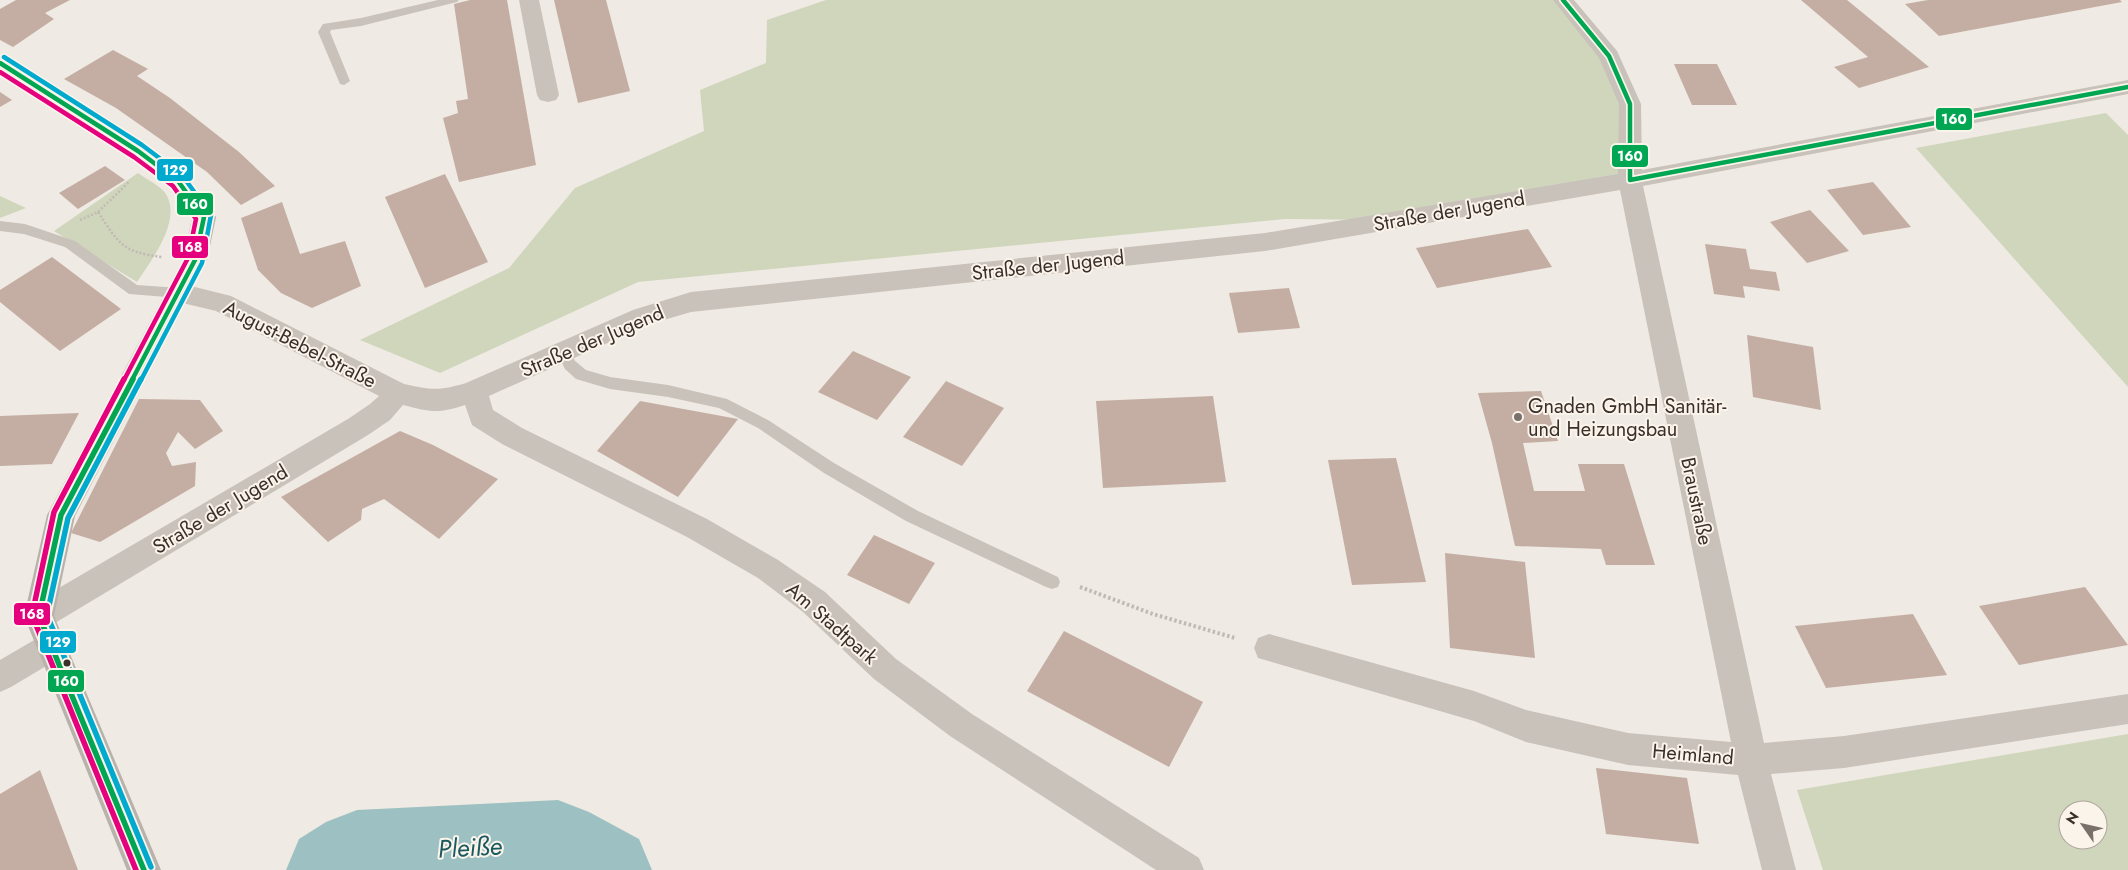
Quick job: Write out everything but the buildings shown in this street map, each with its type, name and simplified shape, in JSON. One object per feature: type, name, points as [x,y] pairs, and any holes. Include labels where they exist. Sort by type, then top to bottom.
[{"type":"street","points":[[529,0],[548,95]]},
{"type":"street","name":"Braustraße","points":[[1563,0],[1609,56],[1630,104],[1630,180],[1751,760],[1779,870]]},
{"type":"street","points":[[0,63],[150,160],[178,182],[204,217],[194,260],[180,293],[60,515],[40,616],[144,870]]},
{"type":"street","name":"Straße der Jugend","points":[[40,616],[358,427],[380,412],[398,393],[426,400],[443,401],[474,391],[642,316],[691,302],[1265,242],[1630,180],[2128,87]]},
{"type":"street","name":"August-Bebel-Straße","points":[[180,293],[222,303],[398,393]]},
{"type":"street","name":"Am Stadtpark","points":[[474,391],[482,416],[512,436],[697,528],[768,569],[814,602],[884,669],[961,725],[1187,870]]},
{"type":"street","points":[[0,677],[52,646]]},
{"type":"street","name":"Heimland","points":[[1269,648],[1465,703],[1526,726],[1628,749],[1751,760],[1844,752],[2128,709]]},
{"type":"lane","points":[[344,81],[324,32],[327,27],[361,22],[453,0]]},
{"type":"lane","points":[[0,226],[25,229],[70,244],[134,290],[180,293]]},
{"type":"lane","points":[[563,351],[570,365],[580,375],[610,383],[668,391],[722,403],[763,424],[829,468],[912,516],[1052,582]]},
{"type":"path","points":[[43,235],[98,212],[150,160]]},
{"type":"path","points":[[98,212],[120,246],[139,255],[194,260]]},
{"type":"path","points":[[1052,582],[1082,588],[1153,614],[1269,648]]},
{"type":"green space","points":[[826,0],[1563,0],[1630,104],[1630,180],[1395,220],[1285,219],[638,282],[440,373],[360,340],[509,268],[575,188],[704,131],[700,90],[766,63],[767,20]]},
{"type":"green space","points":[[2106,113],[2128,135],[2128,387],[1916,148]]},
{"type":"green space","points":[[138,173],[164,191],[170,205],[170,216],[163,240],[137,282],[54,231]]},
{"type":"green space","points":[[0,196],[26,208],[0,218]]},
{"type":"green space","points":[[2128,734],[2128,870],[1823,870],[1797,790]]},
{"type":"waterway","name":"Pleiße","points":[[330,870],[357,853],[558,843],[608,870]]},
{"type":"transit line","name":"160","points":[[1563,0],[1609,56],[1630,104],[1630,180],[2128,87]]},
{"type":"transit line","name":"129","points":[[4,57],[142,145],[182,175],[211,215],[202,263],[68,518],[47,615],[151,867]]},
{"type":"transit line","name":"160","points":[[0,63],[138,151],[178,181],[204,217],[195,260],[61,515],[39,616],[144,870]]},
{"type":"transit line","name":"168","points":[[0,72],[134,157],[173,186],[196,219],[188,258],[54,512],[32,615],[136,870]]},
{"type":"place","name":"Gnaden GmbH Sanitär- und Heizungsbau","points":[[1518,417]]}]
